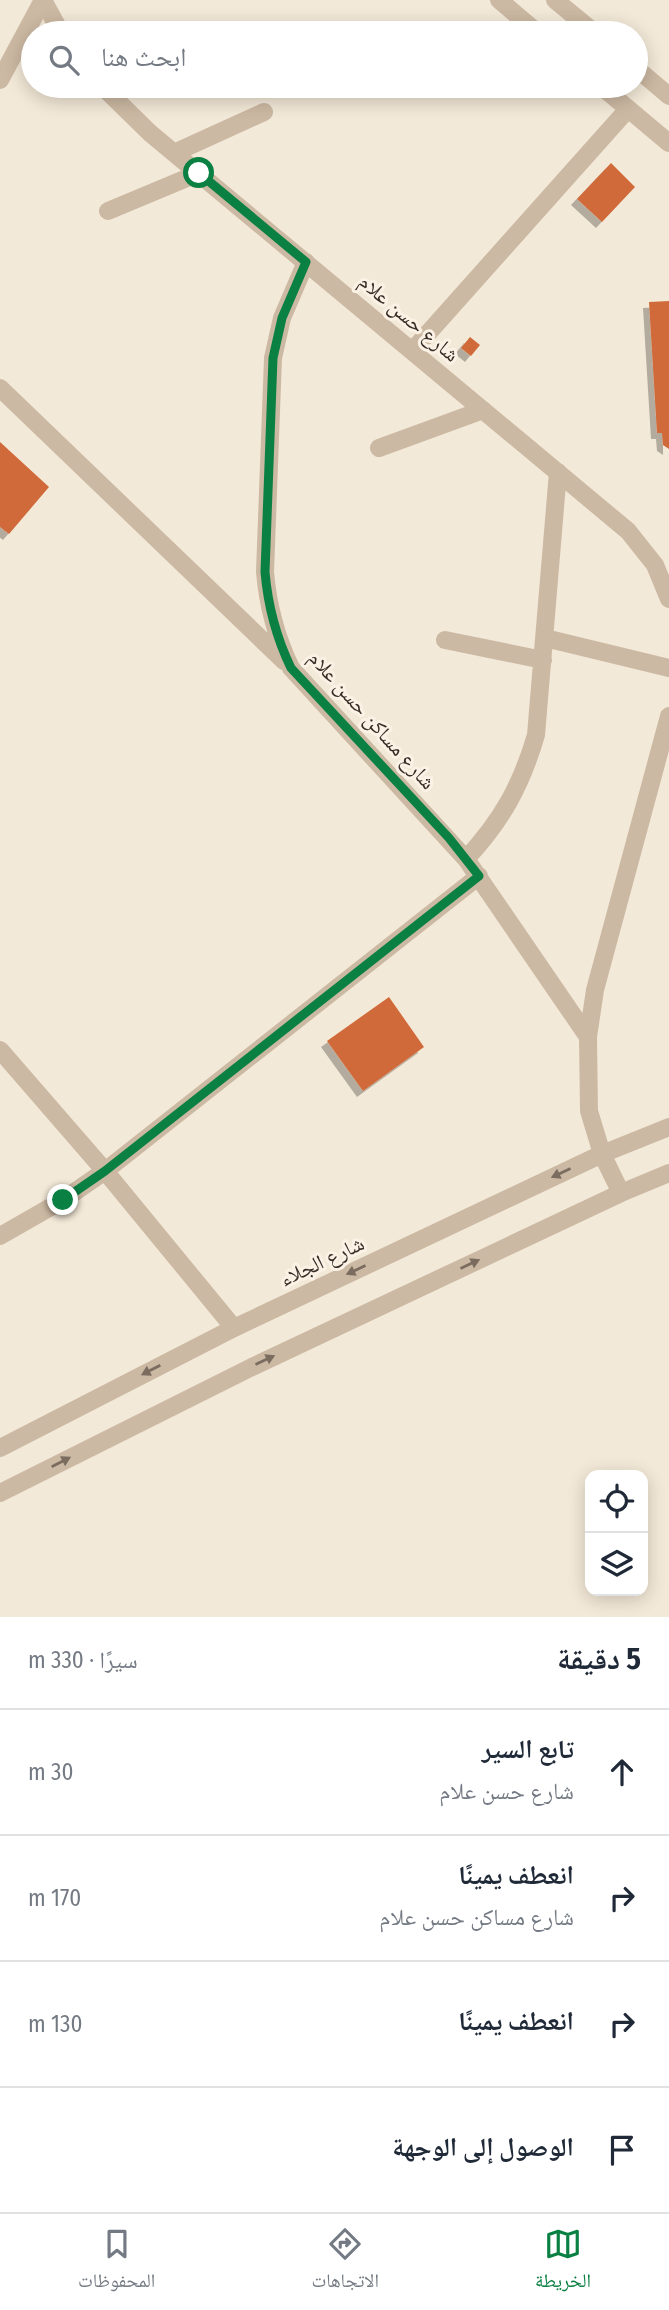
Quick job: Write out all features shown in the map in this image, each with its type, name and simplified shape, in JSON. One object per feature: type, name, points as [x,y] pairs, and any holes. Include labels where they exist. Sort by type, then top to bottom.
[{"type":"street","points":[[43,0],[54,21]]},
{"type":"street","points":[[32,21],[43,0]]},
{"type":"street","points":[[499,0],[524,21]]},
{"type":"street","points":[[555,0],[580,21]]},
{"type":"street","points":[[0,80],[21,41]]},
{"type":"street","points":[[648,78],[669,96]]},
{"type":"street","name":"شارع حسن علام","points":[[113,98],[174,153],[628,531],[655,565],[669,599]]},
{"type":"street","points":[[615,98],[669,143]]},
{"type":"street","points":[[412,351],[628,109]]},
{"type":"street","points":[[174,153],[264,113]]},
{"type":"street","points":[[108,211],[199,173]]},
{"type":"street","name":"شارع مساكن حسن علام","points":[[306,262],[282,318],[273,358],[265,572],[273,622],[291,668],[466,859],[588,1037]]},
{"type":"street","points":[[0,388],[291,668]]},
{"type":"street","points":[[379,448],[483,410]]},
{"type":"street","points":[[466,859],[490,832],[510,802],[526,769],[536,735],[558,472]]},
{"type":"street","points":[[545,638],[669,668]]},
{"type":"street","points":[[445,640],[543,660]]},
{"type":"street","points":[[621,1193],[603,1154],[589,1111],[588,1037],[595,990],[669,716]]},
{"type":"street","points":[[0,1236],[63,1200],[105,1171],[479,876]]},
{"type":"street","points":[[0,1049],[105,1171],[233,1328]]},
{"type":"street","name":"شارع الجلاء","points":[[0,1448],[233,1328],[603,1154],[669,1127]]},
{"type":"street","points":[[1,1491],[252,1367],[621,1193],[669,1173]]},
{"type":"building","points":[[611,163],[635,187],[602,222],[577,199]]},
{"type":"building","points":[[669,301],[669,449],[663,445],[662,433],[657,433],[649,302]]},
{"type":"building","points":[[470,337],[480,345],[471,356],[461,348]]},
{"type":"building","points":[[0,442],[49,487],[9,534],[0,527]]},
{"type":"building","points":[[389,997],[424,1047],[363,1091],[327,1041]]},
{"type":"route","points":[[63,1200],[105,1171],[479,876],[449,838],[291,668],[280,645],[267,597],[265,572],[273,358],[282,318],[306,262],[199,173]]}]
